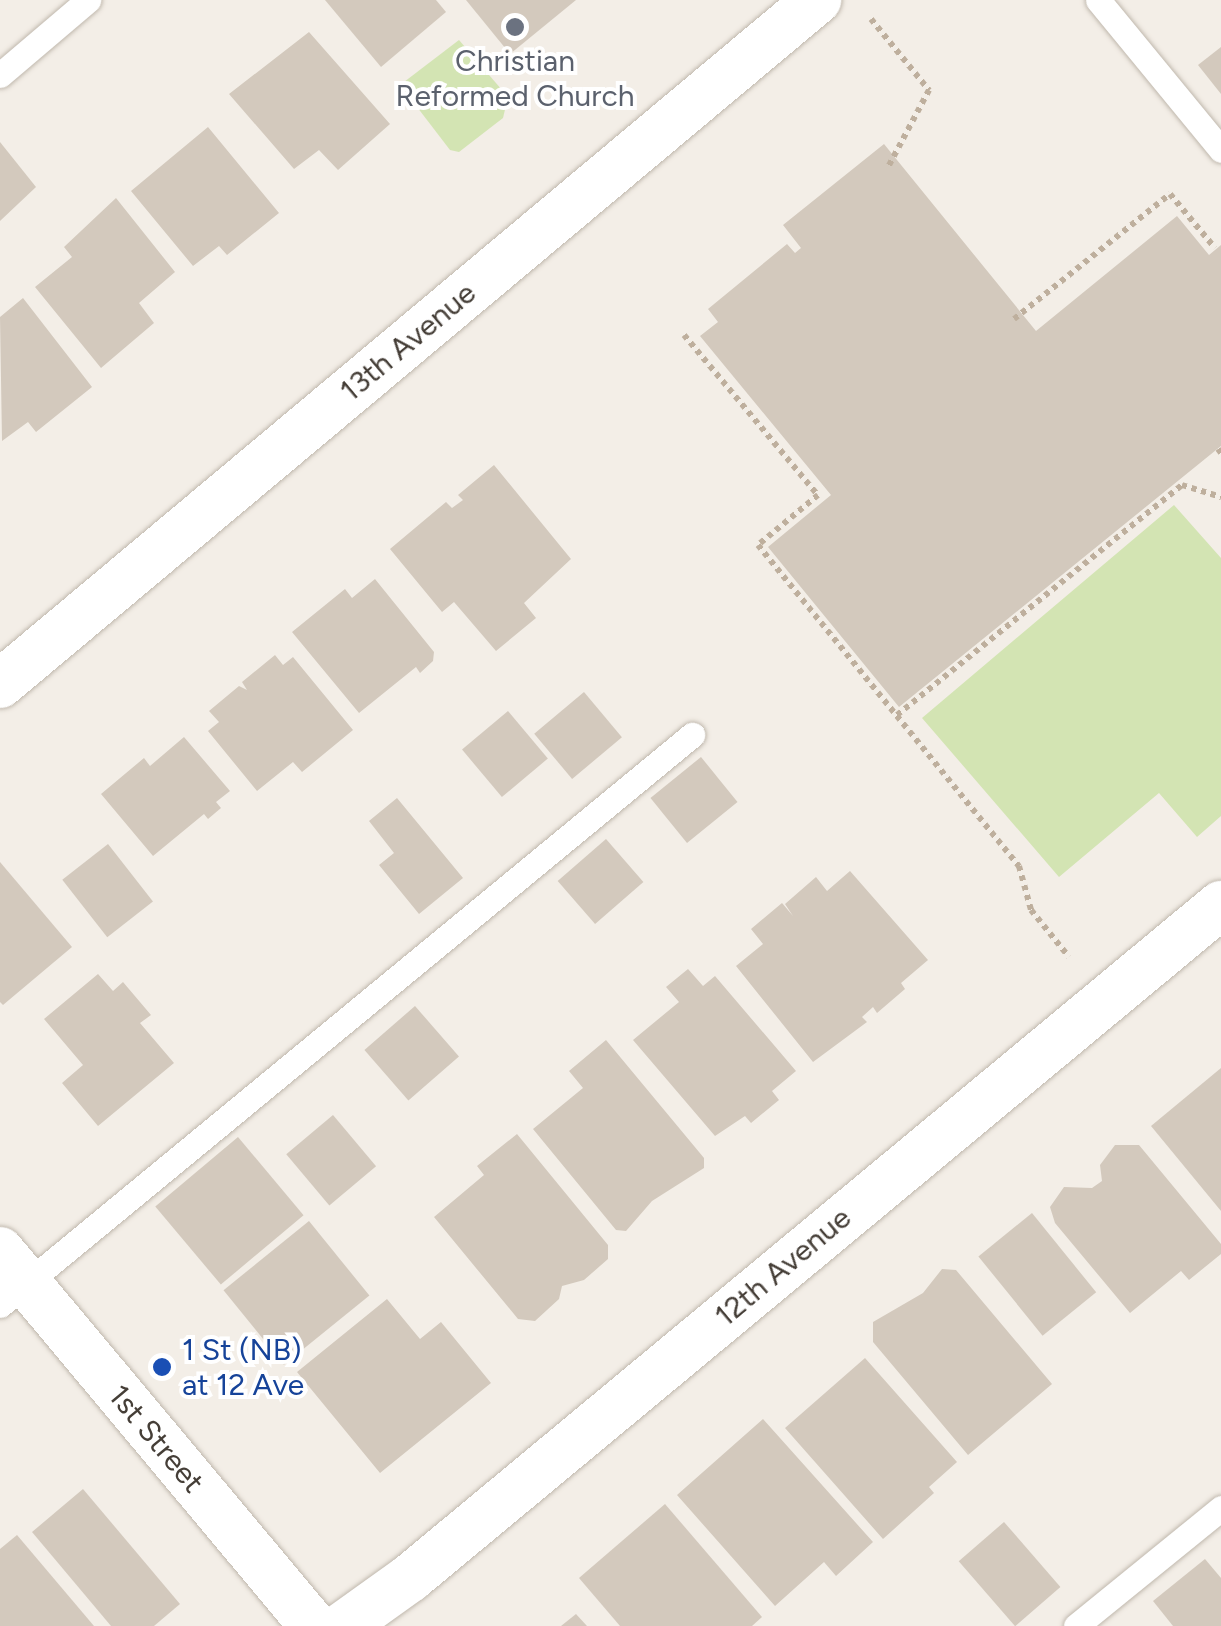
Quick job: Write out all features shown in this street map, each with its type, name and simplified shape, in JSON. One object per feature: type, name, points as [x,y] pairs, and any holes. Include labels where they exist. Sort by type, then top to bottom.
[{"type":"street","name":"13th Avenue","points":[[0,684],[817,0]]},
{"type":"street","name":"12th Avenue","points":[[343,1626],[410,1578],[1221,905]]},
{"type":"street","name":"1st Street","points":[[9,1280],[313,1626]]},
{"type":"lane","points":[[0,74],[88,0]]},
{"type":"lane","points":[[1098,0],[1221,150]]},
{"type":"lane","points":[[9,1280],[692,735]]},
{"type":"lane","points":[[1076,1626],[1221,1508]]},
{"type":"path","points":[[871,19],[928,90],[887,168]]},
{"type":"path","points":[[1014,319],[1170,194],[1215,248]]},
{"type":"path","points":[[684,335],[818,494],[758,545],[1019,866],[1034,916],[1069,957]]},
{"type":"path","points":[[897,715],[1182,485],[1221,497]]},
{"type":"green space","points":[[459,40],[508,97],[503,118],[459,152],[450,150],[404,90],[404,82]]},
{"type":"green space","points":[[1174,505],[1221,558],[1221,816],[1197,837],[1159,793],[1059,877],[922,718]]},
{"type":"building","points":[[325,0],[436,0],[446,12],[381,67]]},
{"type":"building","name":"Christian Reformed Church","points":[[466,0],[576,0],[510,54]]},
{"type":"building","points":[[309,32],[390,124],[338,170],[319,150],[294,169],[229,94]]},
{"type":"building","points":[[1221,47],[1221,94],[1198,65]]},
{"type":"building","points":[[208,127],[279,213],[227,255],[219,246],[193,266],[131,191]]},
{"type":"building","points":[[0,142],[36,187],[0,221]]},
{"type":"building","points":[[884,144],[1036,331],[1177,216],[1209,255],[1221,245],[1221,446],[899,707],[768,547],[831,495],[700,336],[718,322],[708,309],[787,244],[795,253],[801,248],[783,225]]},
{"type":"building","points":[[116,198],[175,272],[139,303],[154,323],[101,368],[35,287],[72,257],[64,247]]},
{"type":"building","points":[[23,298],[92,387],[36,432],[28,422],[2,441],[0,317]]},
{"type":"building","points":[[494,465],[571,559],[524,603],[536,618],[496,651],[454,602],[442,612],[390,549],[446,502],[452,508],[463,500],[458,495]]},
{"type":"building","points":[[375,579],[434,652],[433,661],[420,673],[416,667],[359,713],[292,632],[345,589],[352,598]]},
{"type":"building","points":[[275,655],[283,665],[293,657],[353,730],[302,772],[293,762],[257,791],[208,731],[219,722],[209,711],[239,686],[247,690],[242,682]]},
{"type":"building","points":[[584,692],[622,737],[572,779],[534,734]]},
{"type":"building","points":[[508,711],[548,758],[502,797],[462,750]]},
{"type":"building","points":[[184,737],[230,791],[216,802],[221,808],[208,819],[204,814],[153,856],[101,794],[144,758],[150,766]]},
{"type":"building","points":[[701,757],[738,802],[687,843],[650,798]]},
{"type":"building","points":[[397,798],[463,878],[419,914],[379,865],[394,853],[369,821]]},
{"type":"building","points":[[606,839],[643,882],[595,924],[558,881]]},
{"type":"building","points":[[108,844],[153,902],[107,937],[62,880]]},
{"type":"building","points":[[0,862],[72,947],[3,1005],[0,1002]]},
{"type":"building","points":[[850,871],[928,960],[901,983],[905,989],[877,1013],[873,1007],[862,1017],[867,1022],[813,1062],[736,966],[763,944],[751,929],[782,903],[793,916],[785,904],[816,877],[827,891]]},
{"type":"building","points":[[688,969],[703,986],[715,976],[796,1071],[772,1091],[779,1100],[751,1123],[745,1116],[715,1136],[633,1040],[679,1002],[666,987]]},
{"type":"building","points":[[98,974],[113,991],[123,982],[151,1015],[140,1023],[174,1063],[98,1126],[62,1083],[83,1065],[44,1019]]},
{"type":"building","points":[[415,1006],[459,1057],[408,1101],[364,1050]]},
{"type":"building","points":[[606,1040],[704,1158],[704,1168],[652,1201],[626,1231],[616,1230],[533,1129],[583,1088],[569,1071]]},
{"type":"building","points":[[1221,1068],[1221,1211],[1151,1126]]},
{"type":"building","points":[[333,1115],[376,1166],[329,1206],[286,1154]]},
{"type":"building","points":[[517,1134],[608,1245],[608,1259],[584,1280],[562,1286],[559,1299],[535,1321],[518,1319],[434,1217],[484,1175],[477,1166]]},
{"type":"building","points":[[238,1137],[304,1215],[221,1285],[155,1206]]},
{"type":"building","points":[[1115,1145],[1139,1145],[1221,1244],[1221,1254],[1189,1280],[1181,1271],[1130,1313],[1055,1223],[1050,1207],[1064,1187],[1092,1188],[1102,1181],[1100,1165]]},
{"type":"building","points":[[1032,1213],[1096,1292],[1043,1336],[978,1256]]},
{"type":"building","points":[[309,1221],[369,1296],[284,1365],[224,1290]]},
{"type":"building","points":[[942,1269],[956,1270],[1052,1384],[968,1455],[873,1342],[873,1322],[923,1293]]},
{"type":"building","points":[[387,1299],[420,1339],[441,1322],[491,1383],[380,1473],[297,1372]]},
{"type":"building","points":[[865,1358],[957,1462],[929,1487],[934,1493],[883,1539],[785,1428]]},
{"type":"building","points":[[763,1419],[873,1542],[836,1576],[824,1562],[775,1606],[677,1495]]},
{"type":"building","points":[[83,1489],[180,1604],[154,1626],[111,1626],[32,1532]]},
{"type":"building","points":[[665,1504],[762,1617],[752,1626],[620,1626],[579,1578]]},
{"type":"building","points":[[1004,1522],[1060,1587],[1015,1626],[959,1561]]},
{"type":"building","points":[[17,1535],[94,1626],[0,1626],[0,1549]]},
{"type":"building","points":[[1205,1559],[1221,1578],[1221,1626],[1173,1626],[1153,1601]]},
{"type":"building","points":[[576,1614],[587,1626],[561,1626]]},
{"type":"place","name":"Christian Reformed Church","points":[[515,27]]},
{"type":"place","name":"1 St (NB) at 12 Ave","points":[[162,1367]]}]
